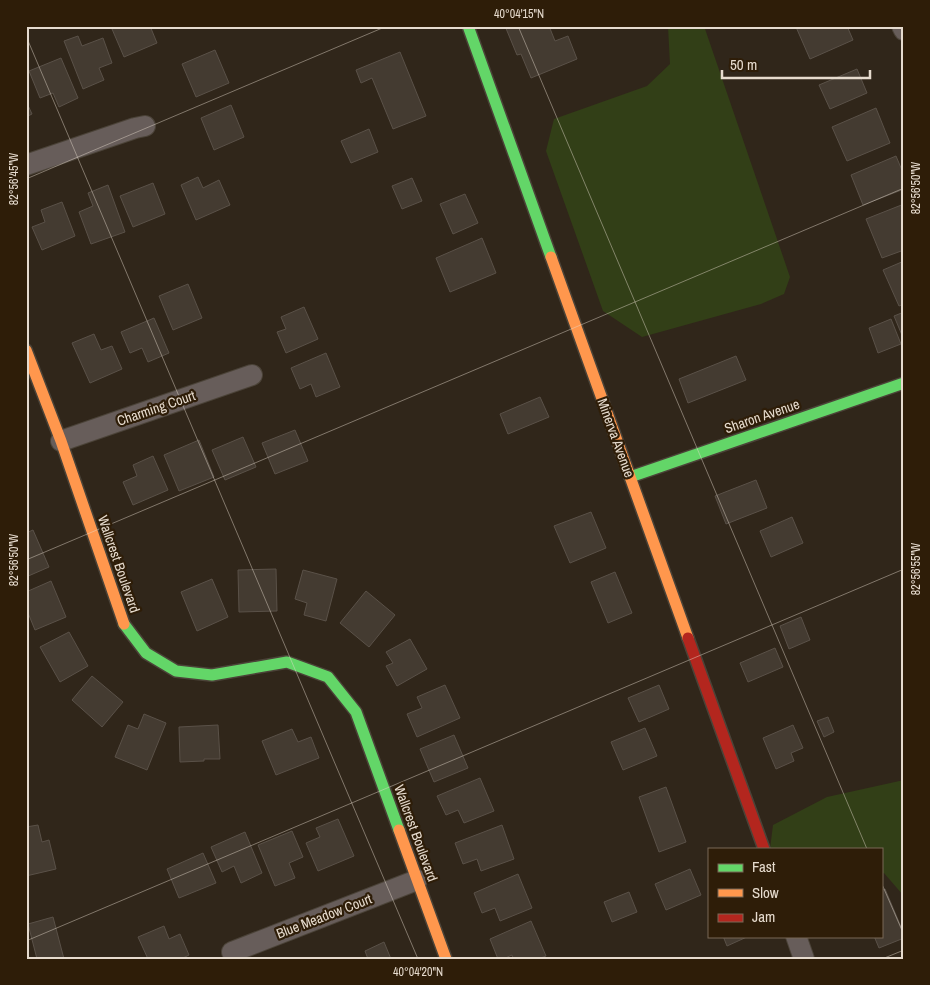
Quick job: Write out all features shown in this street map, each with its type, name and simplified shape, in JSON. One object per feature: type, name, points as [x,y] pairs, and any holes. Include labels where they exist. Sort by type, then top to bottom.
[{"type":"street","name":"Minerva Avenue","points":[[468,26],[764,848]]},
{"type":"street","points":[[902,26],[904,30]]},
{"type":"street","points":[[26,165],[145,126]]},
{"type":"street","name":"Wallcrest Boulevard","points":[[26,350],[125,625],[146,653],[176,671],[212,675],[287,662],[328,677],[356,712],[446,959]]},
{"type":"street","name":"Charming Court","points":[[60,441],[252,375]]},
{"type":"street","name":"Sharon Avenue","points":[[630,477],[904,382]]},
{"type":"street","name":"Blue Meadow Court","points":[[232,952],[417,880]]},
{"type":"street","points":[[797,938],[804,959]]},
{"type":"green space","points":[[668,26],[704,26],[790,277],[784,294],[761,304],[642,337],[603,311],[546,151],[554,119],[647,86],[670,64]]},
{"type":"green space","points":[[904,780],[904,898],[884,873],[882,874],[882,848],[770,848],[773,825],[827,797]]},
{"type":"building","points":[[117,26],[150,26],[157,43],[124,57],[112,29]]},
{"type":"building","points":[[505,26],[549,26],[555,41],[568,36],[577,59],[531,78],[521,54],[517,55]]},
{"type":"building","points":[[797,26],[847,26],[853,40],[810,59]]},
{"type":"building","points":[[78,36],[82,46],[103,38],[112,63],[99,68],[104,80],[83,89],[64,41]]},
{"type":"building","points":[[215,50],[229,83],[196,97],[182,64]]},
{"type":"building","points":[[400,52],[426,116],[393,129],[372,78],[361,83],[356,70]]},
{"type":"building","points":[[61,58],[78,98],[59,107],[53,93],[40,98],[29,71]]},
{"type":"building","points":[[857,69],[867,93],[830,109],[819,85]]},
{"type":"building","points":[[26,101],[32,114],[26,117]]},
{"type":"building","points":[[231,105],[244,137],[214,150],[201,118]]},
{"type":"building","points":[[876,108],[890,143],[847,161],[832,127]]},
{"type":"building","points":[[369,129],[378,152],[351,163],[341,141]]},
{"type":"building","points":[[896,156],[904,175],[904,189],[863,205],[851,175]]},
{"type":"building","points":[[198,177],[203,188],[219,180],[230,205],[196,220],[181,185]]},
{"type":"building","points":[[412,178],[422,201],[402,209],[392,186]]},
{"type":"building","points":[[153,183],[165,214],[133,227],[120,196]]},
{"type":"building","points":[[108,185],[125,232],[91,244],[79,212],[93,206],[88,193]]},
{"type":"building","points":[[465,194],[478,223],[453,234],[440,204]]},
{"type":"building","points":[[62,202],[75,236],[42,250],[32,227],[45,222],[41,210]]},
{"type":"building","points":[[904,204],[904,250],[882,258],[866,219]]},
{"type":"building","points":[[482,238],[496,273],[450,292],[436,258]]},
{"type":"building","points":[[904,261],[904,304],[899,306],[883,270]]},
{"type":"building","points":[[188,284],[202,318],[173,330],[159,296]]},
{"type":"building","points":[[304,307],[318,339],[286,353],[277,332],[286,329],[281,317]]},
{"type":"building","points":[[904,312],[904,340],[894,316]]},
{"type":"building","points":[[154,318],[169,353],[148,362],[142,348],[130,353],[121,332]]},
{"type":"building","points":[[891,319],[901,344],[878,353],[869,328]]},
{"type":"building","points":[[94,334],[101,350],[112,346],[122,369],[90,383],[72,343]]},
{"type":"building","points":[[326,353],[340,387],[316,397],[311,384],[300,389],[291,368]]},
{"type":"building","points":[[736,356],[746,380],[688,403],[679,379]]},
{"type":"building","points":[[540,397],[549,417],[508,434],[500,414]]},
{"type":"building","points":[[295,430],[308,461],[275,474],[262,443]]},
{"type":"building","points":[[243,437],[256,467],[225,480],[212,450]]},
{"type":"building","points":[[199,440],[214,477],[179,491],[164,455]]},
{"type":"building","points":[[153,456],[168,490],[133,505],[123,482],[137,476],[133,465]]},
{"type":"building","points":[[756,480],[767,508],[726,524],[715,496]]},
{"type":"building","points":[[591,512],[606,548],[570,563],[554,526]]},
{"type":"building","points":[[792,517],[803,543],[771,557],[760,531]]},
{"type":"building","points":[[33,530],[49,567],[26,577],[26,533]]},
{"type":"building","points":[[276,569],[277,611],[239,612],[238,570]]},
{"type":"building","points":[[303,570],[337,579],[326,621],[304,615],[307,603],[295,599]]},
{"type":"building","points":[[615,572],[632,613],[608,623],[591,582]]},
{"type":"building","points":[[212,579],[228,617],[197,631],[181,592]]},
{"type":"building","points":[[51,581],[66,617],[35,630],[26,608],[26,592]]},
{"type":"building","points":[[366,591],[395,615],[369,647],[340,623]]},
{"type":"building","points":[[801,617],[810,640],[789,649],[780,626]]},
{"type":"building","points":[[69,632],[88,666],[60,682],[40,647]]},
{"type":"building","points":[[410,639],[427,669],[397,686],[386,666],[393,663],[386,652]]},
{"type":"building","points":[[775,648],[783,667],[748,682],[740,663]]},
{"type":"building","points":[[92,676],[123,702],[102,727],[72,700]]},
{"type":"building","points":[[445,685],[460,718],[417,737],[407,714],[422,708],[417,697]]},
{"type":"building","points":[[659,685],[669,709],[639,722],[628,698]]},
{"type":"building","points":[[144,714],[166,723],[147,770],[115,757],[128,725],[138,729]]},
{"type":"building","points":[[828,717],[834,732],[824,737],[817,721]]},
{"type":"building","points":[[218,725],[220,759],[180,762],[179,727]]},
{"type":"building","points":[[793,725],[803,748],[791,753],[794,761],[776,769],[763,738]]},
{"type":"building","points":[[645,728],[657,756],[623,770],[611,742]]},
{"type":"building","points":[[292,729],[298,742],[311,737],[319,758],[276,775],[262,741]]},
{"type":"building","points":[[454,735],[468,768],[434,782],[420,749]]},
{"type":"building","points":[[480,778],[494,811],[464,823],[458,810],[446,815],[437,796]]},
{"type":"building","points":[[666,787],[686,842],[659,852],[639,797]]},
{"type":"building","points":[[338,819],[354,856],[318,871],[306,843],[320,837],[316,828]]},
{"type":"building","points":[[38,825],[42,842],[49,840],[56,869],[26,876],[26,827]]},
{"type":"building","points":[[502,825],[514,859],[481,871],[477,859],[463,864],[455,843]]},
{"type":"building","points":[[292,831],[303,857],[289,863],[295,878],[275,886],[258,845]]},
{"type":"building","points":[[245,832],[262,873],[241,883],[234,866],[222,872],[211,847]]},
{"type":"building","points":[[203,853],[216,883],[179,898],[167,869]]},
{"type":"building","points":[[690,869],[701,895],[666,910],[655,884]]},
{"type":"building","points":[[518,874],[532,908],[500,921],[495,908],[482,913],[474,893]]},
{"type":"building","points":[[885,889],[904,938],[879,948],[875,938],[882,938],[882,890]]},
{"type":"building","points":[[629,892],[637,912],[612,922],[604,902]]},
{"type":"building","points":[[53,917],[64,959],[37,959],[28,924]]},
{"type":"building","points":[[531,921],[546,956],[538,959],[513,959],[512,955],[498,959],[490,939]]},
{"type":"building","points":[[164,926],[169,939],[180,934],[189,955],[181,959],[148,959],[138,937]]},
{"type":"building","points":[[724,938],[745,938],[727,946]]},
{"type":"building","points":[[384,942],[391,959],[368,959],[365,951]]},
{"type":"traffic: fast","points":[[468,26],[551,257]]},
{"type":"traffic: fast","points":[[630,477],[904,383]]},
{"type":"traffic: fast","points":[[124,624],[146,653],[176,671],[212,675],[287,662],[328,677],[356,712],[399,830]]},
{"type":"traffic: slow","points":[[551,257],[688,638]]},
{"type":"traffic: slow","points":[[26,350],[61,441],[124,624]]},
{"type":"traffic: slow","points":[[399,830],[446,959]]},
{"type":"traffic: jam","points":[[688,638],[764,848]]}]
